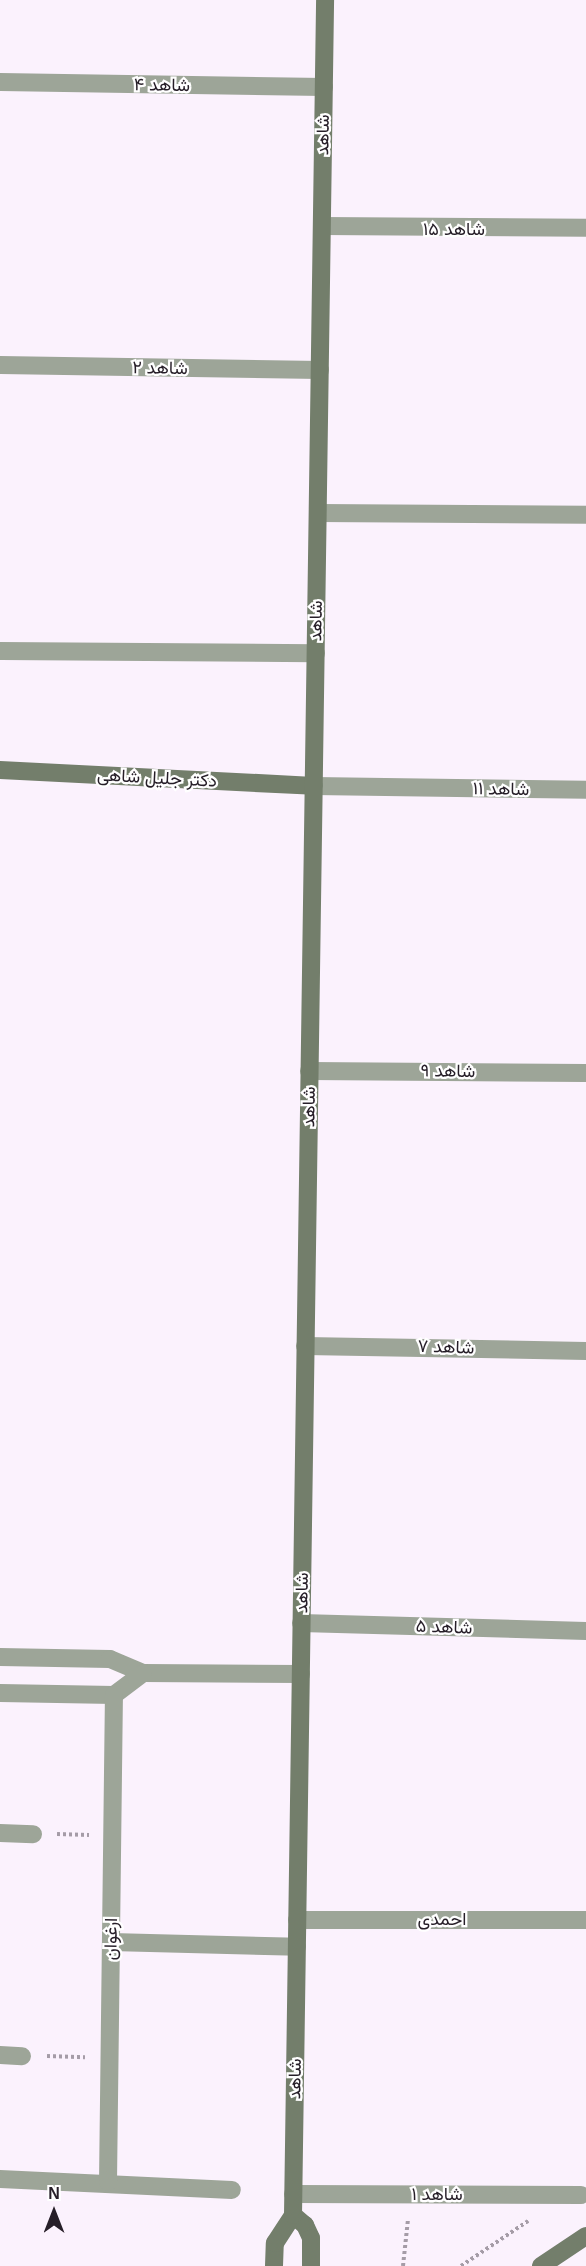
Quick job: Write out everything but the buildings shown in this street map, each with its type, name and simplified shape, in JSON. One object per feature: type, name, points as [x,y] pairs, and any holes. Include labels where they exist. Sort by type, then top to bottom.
[{"type":"street","name":"شاهد","points":[[274,2266],[275,2243],[292,2215],[293,2193],[325,0]]},
{"type":"street","name":"شاهد ۴","points":[[0,82],[324,87]]},
{"type":"street","name":"شاهد ۱۵","points":[[322,226],[586,228]]},
{"type":"street","name":"شاهد ۲","points":[[0,365],[320,370]]},
{"type":"street","points":[[318,513],[586,515]]},
{"type":"street","points":[[0,651],[316,653]]},
{"type":"street","name":"دکتر جلیل شاهی","points":[[0,770],[314,786]]},
{"type":"street","name":"شاهد ۱۱","points":[[314,786],[586,790]]},
{"type":"street","name":"شاهد ۹","points":[[309,1071],[586,1073]]},
{"type":"street","name":"شاهد ۷","points":[[305,1346],[586,1351]]},
{"type":"street","name":"شاهد ۵","points":[[301,1623],[586,1632]]},
{"type":"street","points":[[0,1657],[110,1659],[143,1673],[301,1674]]},
{"type":"street","points":[[0,1693],[114,1695],[143,1673]]},
{"type":"street","name":"ارغوان","points":[[108,2182],[114,1695]]},
{"type":"street","points":[[0,1833],[33,1834]]},
{"type":"street","name":"احمدی","points":[[297,1920],[586,1920]]},
{"type":"street","points":[[111,1942],[297,1947]]},
{"type":"street","points":[[0,2055],[22,2056]]},
{"type":"street","points":[[0,2180],[108,2182],[231,2190]]},
{"type":"street","name":"شاهد ۱","points":[[293,2193],[573,2195]]},
{"type":"street","points":[[292,2215],[305,2225],[311,2238],[311,2266]]},
{"type":"street","points":[[541,2266],[565,2258],[586,2236]]},
{"type":"path","points":[[33,1834],[113,1835]]},
{"type":"path","points":[[22,2056],[110,2057]]},
{"type":"path","points":[[403,2266],[410,2194]]},
{"type":"path","points":[[461,2266],[573,2195]]}]
